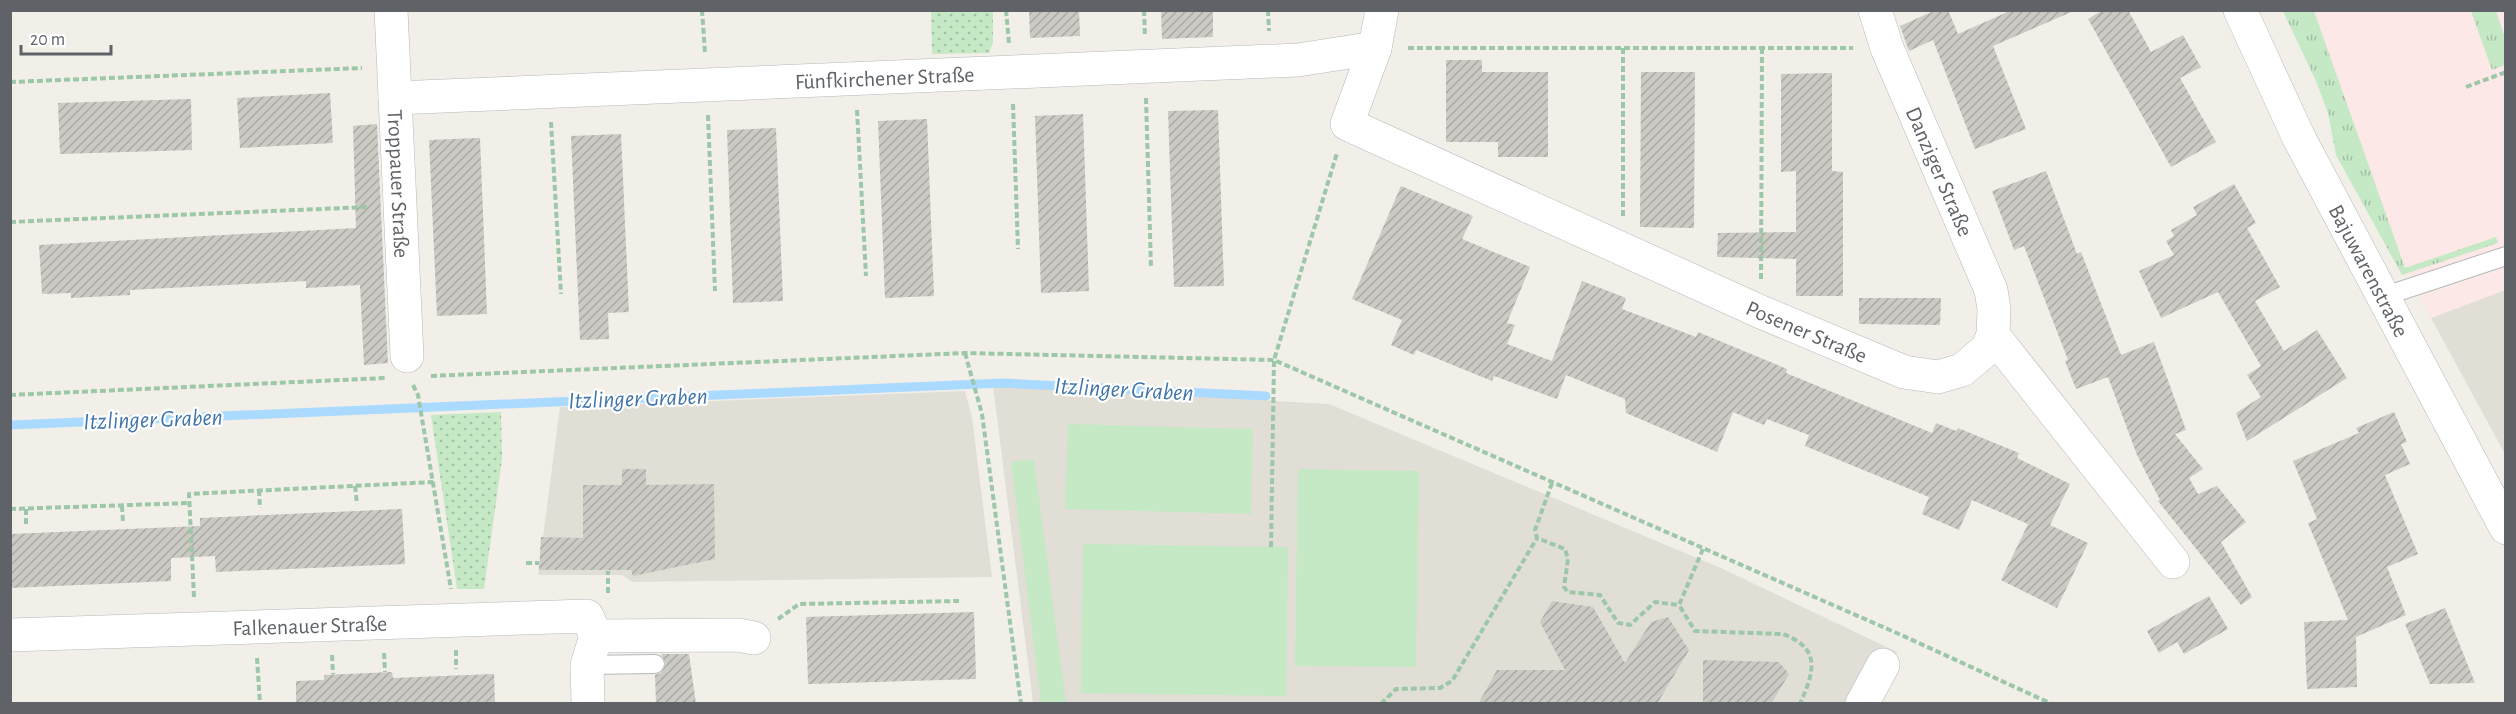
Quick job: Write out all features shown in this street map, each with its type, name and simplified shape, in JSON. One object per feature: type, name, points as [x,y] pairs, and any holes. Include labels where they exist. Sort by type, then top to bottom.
[{"type":"street","name":"Troppauer Straße","points":[[391,10],[408,370]]},
{"type":"street","points":[[1347,124],[1375,48],[1382,10]]},
{"type":"street","name":"Danziger Straße","points":[[1875,10],[1887,48],[1991,290],[1994,309],[1993,335]]},
{"type":"street","name":"Bajuwarenstraße","points":[[2240,10],[2290,119],[2505,528]]},
{"type":"street","name":"Fünfkirchener Straße","points":[[394,82],[550,92],[1298,60],[1375,48]]},
{"type":"street","name":"Posener Straße","points":[[1347,124],[1623,247],[1761,312],[1917,376],[1938,377],[1962,370],[1987,349],[1993,335]]},
{"type":"street","points":[[1993,335],[2173,562]]},
{"type":"street","name":"Falkenauer Straße","points":[[10,635],[586,616],[591,650]]},
{"type":"street","points":[[588,704],[591,650],[738,635],[754,638]]},
{"type":"street","points":[[1862,704],[1883,664]]},
{"type":"lane","points":[[2382,297],[2505,256]]},
{"type":"lane","points":[[591,650],[655,664]]},
{"type":"path","points":[[702,10],[715,291]]},
{"type":"path","points":[[1006,10],[1012,72],[1018,249]]},
{"type":"path","points":[[1144,10],[1151,267]]},
{"type":"path","points":[[1375,48],[1887,48]]},
{"type":"path","points":[[1623,48],[1623,247]]},
{"type":"path","points":[[1761,312],[1762,48]]},
{"type":"path","points":[[2466,87],[2505,72]]},
{"type":"path","points":[[855,79],[866,276]]},
{"type":"path","points":[[10,82],[394,82]]},
{"type":"path","points":[[550,92],[561,294]]},
{"type":"path","points":[[1272,546],[1274,360],[1324,191],[1347,124]]},
{"type":"path","points":[[10,222],[400,206]]},
{"type":"path","points":[[966,353],[982,414],[1022,704]]},
{"type":"path","points":[[10,395],[408,370],[966,353],[1274,360],[2052,704]]},
{"type":"path","points":[[418,394],[456,620]]},
{"type":"path","points":[[195,629],[189,494],[434,482]]},
{"type":"path","points":[[1381,704],[1396,689],[1440,688],[1452,681],[1537,538],[1535,530],[1552,483]]},
{"type":"path","points":[[355,486],[357,504]]},
{"type":"path","points":[[259,490],[260,507]]},
{"type":"path","points":[[10,509],[190,503]]},
{"type":"path","points":[[122,506],[123,522]]},
{"type":"path","points":[[26,509],[26,525]]},
{"type":"path","points":[[1537,538],[1565,549],[1568,559],[1564,587],[1568,592],[1600,595],[1618,623],[1630,625],[1655,602],[1679,605]]},
{"type":"path","points":[[1679,605],[1703,549]]},
{"type":"path","points":[[526,563],[540,563]]},
{"type":"path","points":[[608,571],[608,593]]},
{"type":"path","points":[[754,638],[799,604],[959,601]]},
{"type":"path","points":[[1679,605],[1695,631],[1783,634],[1797,639],[1807,648],[1812,661],[1812,678],[1800,704]]},
{"type":"path","points":[[255,627],[260,704]]},
{"type":"shaded area","points":[[2314,11],[2505,11],[2505,290],[2431,318],[2405,268]]},
{"type":"shaded area","points":[[2505,290],[2505,454],[2431,318]]},
{"type":"shaded area","points":[[993,385],[1329,404],[1721,568],[1897,652],[1871,703],[1033,703]]},
{"type":"shaded area","points":[[965,391],[972,417],[992,577],[633,582],[622,575],[538,575],[560,407]]},
{"type":"green space","points":[[931,11],[993,11],[993,42],[989,53],[932,54]]},
{"type":"green space","points":[[2283,11],[2314,11],[2405,268],[2496,237],[2498,243],[2402,275],[2336,155],[2328,113],[2316,81]]},
{"type":"green space","points":[[2471,11],[2496,11],[2505,38],[2505,65],[2492,70]]},
{"type":"green space","points":[[501,412],[502,459],[484,589],[457,589],[431,415]]},
{"type":"green space","points":[[1068,424],[1253,429],[1251,514],[1065,509]]},
{"type":"green space","points":[[1034,459],[1066,703],[1041,703],[1011,462]]},
{"type":"green space","points":[[1298,469],[1419,471],[1416,667],[1295,666]]},
{"type":"green space","points":[[1083,544],[1288,547],[1286,696],[1081,693]]},
{"type":"building","points":[[1029,10],[1079,10],[1080,36],[1030,38]]},
{"type":"building","points":[[1161,10],[1213,10],[1213,37],[1162,39]]},
{"type":"building","points":[[1936,10],[1948,10],[1958,34],[2012,10],[2076,10],[1993,46],[2026,129],[1975,149],[1933,40],[1909,51],[1900,26]]},
{"type":"building","points":[[2103,10],[2128,10],[2151,52],[2183,35],[2201,67],[2180,78],[2216,142],[2171,167],[2088,19]]},
{"type":"building","points":[[1446,60],[1482,60],[1482,72],[1548,72],[1548,157],[1498,157],[1498,142],[1446,142]]},
{"type":"building","points":[[1641,72],[1695,72],[1694,228],[1640,227]]},
{"type":"building","points":[[1832,73],[1832,171],[1843,172],[1843,296],[1796,296],[1796,259],[1717,257],[1718,233],[1796,232],[1796,171],[1781,172],[1781,74]]},
{"type":"building","points":[[330,93],[333,143],[240,148],[237,98]]},
{"type":"building","points":[[191,99],[192,150],[60,154],[58,103]]},
{"type":"building","points":[[1218,110],[1224,286],[1174,287],[1168,111]]},
{"type":"building","points":[[1083,114],[1089,291],[1041,293],[1035,116]]},
{"type":"building","points":[[927,119],[934,296],[885,298],[878,121]]},
{"type":"building","points":[[377,124],[388,363],[364,365],[360,285],[306,288],[306,281],[130,290],[130,295],[71,298],[71,293],[42,294],[39,245],[356,228],[353,126]]},
{"type":"building","points":[[776,128],[783,301],[733,303],[727,130]]},
{"type":"building","points":[[621,134],[629,312],[608,313],[609,339],[580,340],[571,136]]},
{"type":"building","points":[[480,138],[487,314],[437,316],[429,140]]},
{"type":"building","points":[[2046,171],[2077,254],[2081,252],[2121,355],[2154,342],[2186,430],[2175,434],[2203,469],[2189,478],[2198,494],[2217,486],[2246,522],[2221,542],[2252,597],[2241,605],[2158,501],[2160,500],[2137,455],[2108,377],[2076,389],[2065,361],[2068,360],[2024,246],[2014,250],[1992,191]]},
{"type":"building","points":[[2234,184],[2256,223],[2247,228],[2280,287],[2255,301],[2284,351],[2317,330],[2347,378],[2247,441],[2236,413],[2261,397],[2247,375],[2261,366],[2218,292],[2161,318],[2139,271],[2174,255],[2166,241],[2174,236],[2171,230],[2197,215],[2193,207]]},
{"type":"building","points":[[1401,186],[1473,216],[1462,239],[1530,267],[1507,323],[1515,325],[1507,344],[1552,361],[1582,281],[1626,298],[1622,309],[1696,337],[1698,332],[1787,369],[1786,373],[1932,433],[1936,423],[1956,431],[1958,428],[2019,453],[2017,458],[2070,484],[2050,525],[2088,543],[2057,608],[2001,580],[2028,524],[1972,500],[1959,530],[1922,514],[1929,497],[1805,446],[1809,435],[1767,419],[1764,425],[1733,412],[1717,452],[1626,413],[1625,399],[1566,375],[1557,399],[1494,376],[1492,381],[1416,350],[1414,355],[1391,345],[1402,320],[1352,299]]},
{"type":"building","points":[[1859,298],[1941,298],[1940,325],[1859,324]]},
{"type":"building","points":[[2394,412],[2407,442],[2401,444],[2410,464],[2385,475],[2418,554],[2387,567],[2406,615],[2356,637],[2357,687],[2307,689],[2304,622],[2348,620],[2308,523],[2317,519],[2293,461],[2359,433],[2356,428]]},
{"type":"building","points":[[622,469],[646,469],[646,485],[714,484],[715,559],[633,576],[631,570],[539,570],[541,537],[583,538],[583,485],[622,485]]},
{"type":"building","points":[[402,509],[405,564],[216,572],[215,556],[171,558],[171,581],[10,588],[10,534],[200,526],[200,518]]},
{"type":"building","points":[[2209,596],[2228,629],[2184,654],[2177,642],[2159,653],[2147,631]]},
{"type":"building","points":[[1552,601],[1593,607],[1625,663],[1651,622],[1668,617],[1689,650],[1657,704],[1478,704],[1497,670],[1565,670],[1540,622]]},
{"type":"building","points":[[2445,608],[2475,683],[2430,684],[2405,624]]},
{"type":"building","points":[[974,612],[976,679],[808,684],[806,617]]},
{"type":"building","points":[[661,654],[689,654],[696,704],[656,704],[655,675],[661,673],[666,664]]},
{"type":"building","points":[[1703,660],[1779,662],[1789,674],[1771,704],[1703,704]]},
{"type":"building","points":[[392,672],[393,678],[494,674],[495,704],[296,704],[296,681],[324,680],[324,675]]},
{"type":"waterway","name":"Itzlinger Graben","points":[[10,425],[1003,383],[1266,396]]}]
